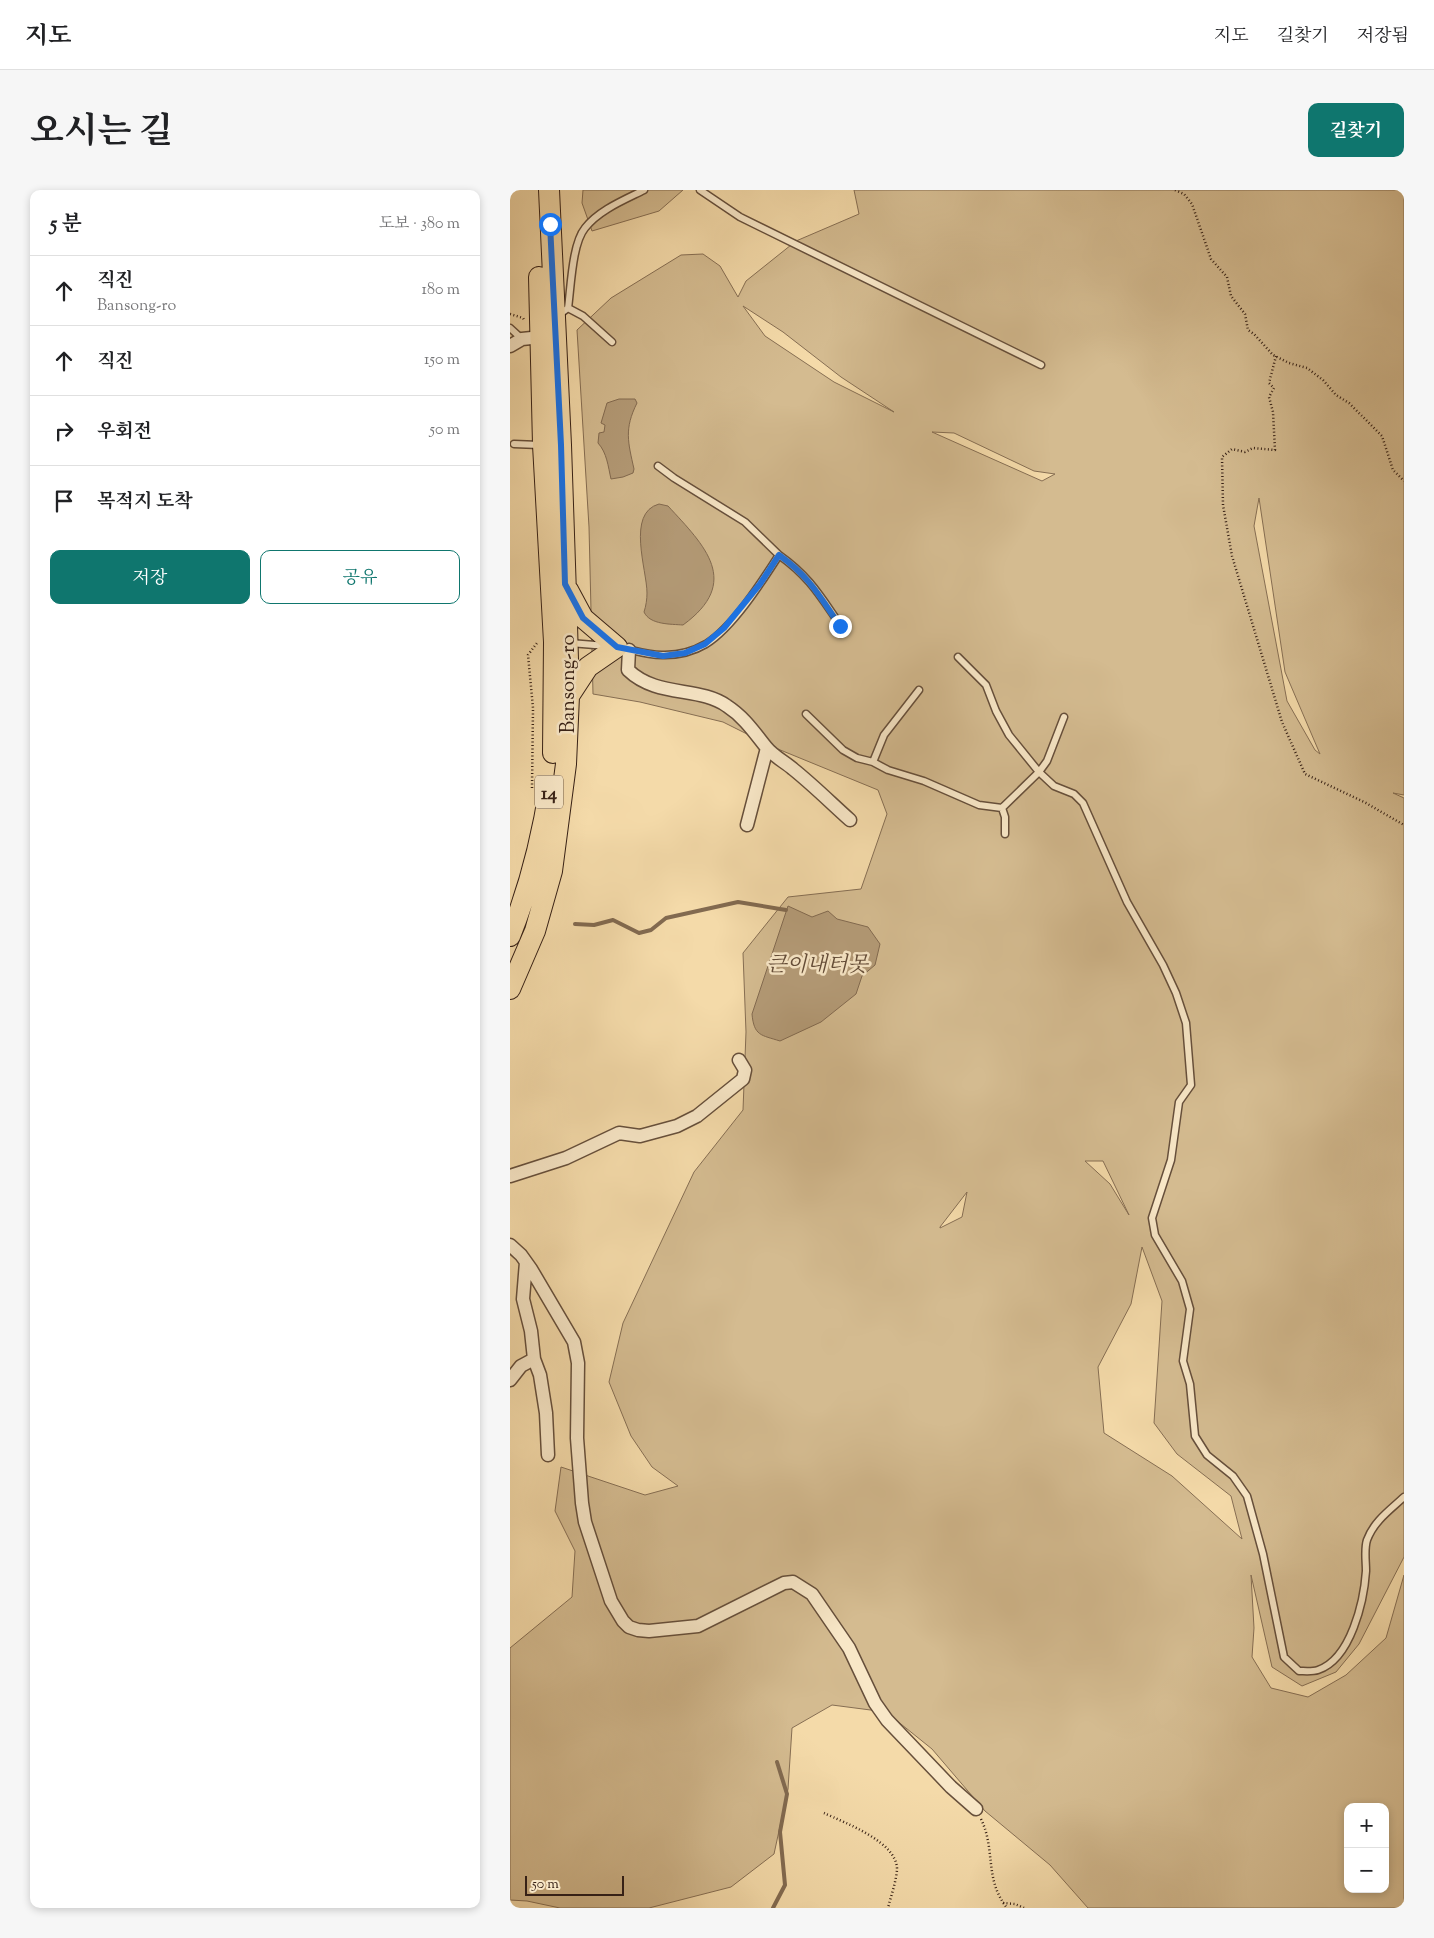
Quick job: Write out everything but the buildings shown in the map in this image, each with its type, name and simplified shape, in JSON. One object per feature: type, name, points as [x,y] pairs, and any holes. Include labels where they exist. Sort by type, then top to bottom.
[{"type":"main road","name":"Bansong-ro","points":[[510,989],[535,931],[552,871],[566,764],[569,696],[560,642],[543,445],[531,338],[538,190]]},
{"type":"main road","name":"Bansong-ro","points":[[510,936],[520,912],[545,817],[553,767],[565,584],[561,313],[549,190]]},
{"type":"main road","points":[[565,584],[583,618],[623,648],[588,667],[569,696]]},
{"type":"street","points":[[510,346],[531,338]]},
{"type":"street","points":[[623,648],[628,670],[636,678],[654,686],[711,698],[726,704],[761,738],[767,748],[850,820]]},
{"type":"street","points":[[747,825],[767,748]]},
{"type":"street","points":[[510,1176],[566,1158],[620,1133],[640,1136],[653,1134],[686,1122],[697,1116],[743,1078],[745,1070],[739,1060]]},
{"type":"street","points":[[510,1245],[526,1262],[574,1342],[578,1363],[577,1438],[585,1522],[611,1601],[623,1621],[629,1627],[649,1631],[698,1626],[784,1582],[793,1582],[812,1594],[849,1648],[875,1703],[887,1720],[951,1787],[976,1809]]},
{"type":"street","points":[[526,1262],[523,1299],[531,1331],[534,1358],[540,1375],[546,1413],[548,1455]]},
{"type":"street","points":[[510,1380],[521,1366],[534,1358]]},
{"type":"lane","points":[[612,342],[583,316],[561,313],[579,239],[585,228],[600,214],[644,190]]},
{"type":"lane","points":[[700,190],[740,217],[1041,366]]},
{"type":"lane","points":[[510,328],[531,338]]},
{"type":"lane","points":[[514,444],[543,445]]},
{"type":"lane","points":[[658,466],[745,522],[779,555],[795,566],[813,585],[840,626]]},
{"type":"lane","points":[[560,642],[623,648],[663,656],[685,653],[705,644],[724,628],[760,584],[779,555]]},
{"type":"lane","points":[[958,657],[986,685],[996,711],[1009,734],[1039,772],[1054,786],[1074,794],[1083,804],[1127,902],[1163,965],[1176,993],[1186,1023],[1191,1085],[1179,1102],[1171,1160],[1152,1218],[1155,1235],[1182,1281],[1190,1309],[1183,1361],[1190,1384],[1195,1436],[1207,1455],[1233,1476],[1247,1496],[1263,1554],[1284,1657],[1299,1671],[1317,1671],[1338,1655],[1347,1642],[1361,1606],[1366,1571],[1366,1542],[1375,1524],[1404,1497]]},
{"type":"lane","points":[[872,762],[884,735],[919,690]]},
{"type":"lane","points":[[806,714],[843,750],[857,758],[924,781],[979,805],[1002,808]]},
{"type":"lane","points":[[1002,808],[1039,772],[1046,761],[1064,717]]},
{"type":"lane","points":[[1002,808],[1005,817],[1005,834]]},
{"type":"path","points":[[1175,190],[1184,194],[1192,204],[1211,259],[1227,277],[1231,296],[1245,314],[1248,330],[1276,356],[1307,368],[1323,380],[1336,395],[1349,403],[1382,436],[1393,470],[1404,481]]},
{"type":"path","points":[[510,314],[524,318]]},
{"type":"path","points":[[1276,356],[1269,383],[1274,388],[1269,398],[1273,412],[1275,450],[1253,448],[1245,452],[1232,449],[1222,457],[1223,505],[1232,556],[1282,722],[1305,774],[1366,803],[1404,825]]},
{"type":"path","points":[[532,796],[533,708],[528,655],[536,643],[560,642]]},
{"type":"path","points":[[976,1809],[988,1842],[994,1888],[1007,1908]]},
{"type":"path","points":[[824,1813],[874,1837],[895,1858],[897,1869],[888,1908]]},
{"type":"path","points":[[1003,1903],[1015,1904],[1024,1908]]},
{"type":"shaded area","points":[[583,190],[683,190],[659,211],[592,231],[582,203]]},
{"type":"shaded area","points":[[854,190],[1404,190],[1404,795],[1393,793],[1404,798],[1404,1557],[1359,1644],[1336,1672],[1302,1686],[1272,1667],[1251,1575],[1254,1628],[1252,1657],[1271,1688],[1308,1697],[1346,1675],[1386,1638],[1404,1575],[1404,1908],[1088,1908],[1050,1865],[985,1811],[932,1749],[886,1712],[832,1705],[792,1728],[788,1789],[774,1854],[731,1887],[649,1908],[560,1908],[527,1901],[510,1900],[510,1648],[572,1597],[575,1551],[555,1511],[561,1467],[645,1495],[678,1486],[652,1467],[631,1436],[609,1382],[623,1323],[694,1172],[743,1110],[746,1032],[743,953],[788,897],[861,889],[887,814],[878,790],[773,747],[723,722],[640,702],[593,694],[589,527],[577,330],[611,298],[681,255],[703,254],[720,266],[738,297],[746,281],[796,241],[859,214]],"holes":[[[743,306],[783,332],[841,377],[894,412],[834,382],[765,336]],[[932,432],[954,433],[1034,471],[1055,474],[1042,481]],[[1259,498],[1285,672],[1320,754],[1315,750],[1287,701],[1254,526]],[[1085,1161],[1103,1161],[1129,1215],[1110,1184]],[[967,1192],[962,1217],[940,1227]],[[1142,1247],[1162,1301],[1154,1423],[1177,1454],[1231,1496],[1242,1539],[1172,1476],[1104,1433],[1098,1367],[1131,1304]]]},
{"type":"water","points":[[619,399],[635,399],[637,403],[630,420],[628,436],[634,469],[633,473],[611,479],[605,455],[598,443],[599,433],[604,432],[605,425],[601,423],[607,403]]},
{"type":"water","points":[[659,504],[668,506],[682,521],[705,550],[712,564],[714,579],[711,594],[701,609],[683,625],[656,622],[644,612],[647,593],[642,557],[641,530],[643,518],[649,509]]},
{"type":"water","name":"큰이내터못","points":[[788,906],[812,917],[828,911],[837,919],[868,927],[880,944],[875,965],[862,976],[856,994],[821,1022],[780,1041],[760,1034],[755,1027],[752,1014]]},
{"type":"waterway","points":[[575,924],[594,925],[613,920],[639,933],[651,930],[666,918],[738,902],[786,910]]},
{"type":"waterway","points":[[773,1908],[785,1885],[780,1832],[787,1794],[777,1762]]},
{"type":"route","points":[[550,224],[561,445],[565,584],[583,618],[617,647],[663,656],[685,653],[705,644],[724,628],[760,584],[779,555],[795,566],[813,585],[840,626]]}]
